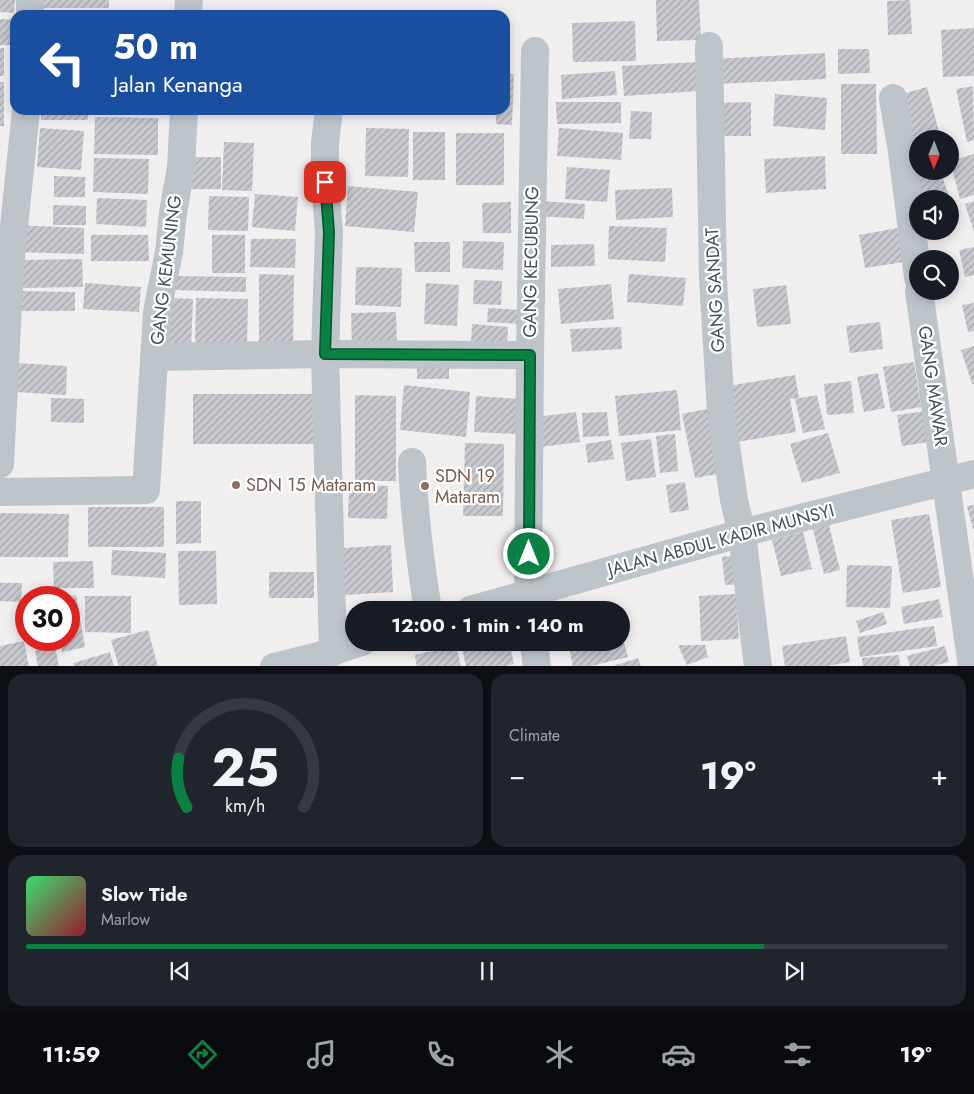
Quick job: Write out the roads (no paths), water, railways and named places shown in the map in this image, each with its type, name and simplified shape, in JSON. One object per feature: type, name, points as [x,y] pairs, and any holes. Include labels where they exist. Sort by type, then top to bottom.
[{"type":"street","name":"GANG SANDAT","points":[[709,46],[713,279],[721,412],[734,500],[742,532],[758,666]]},
{"type":"street","name":"GANG KECUBUNG","points":[[529,601],[530,355],[535,51]]},
{"type":"street","points":[[893,98],[915,250]]},
{"type":"street","points":[[0,464],[10,266],[25,115]]},
{"type":"street","name":"GANG KEMUNING","points":[[0,492],[146,490],[159,297],[169,252],[181,167],[184,115]]},
{"type":"street","points":[[323,658],[325,354],[329,232],[325,182],[325,143],[328,115]]},
{"type":"street","name":"GANG MAWAR","points":[[920,300],[972,666]]},
{"type":"street","points":[[156,357],[325,354],[530,355]]},
{"type":"street","points":[[412,462],[414,510],[426,601]]},
{"type":"street","name":"JALAN ABDUL KADIR MUNSYI","points":[[532,601],[742,532],[974,474]]},
{"type":"street","points":[[274,666],[323,658],[345,649]]},
{"type":"street","points":[[535,651],[537,666]]},
{"type":"place","name":"SDN 15 Mataram","points":[[236,485]]},
{"type":"place","name":"SDN 19 Mataram","points":[[425,486]]}]
